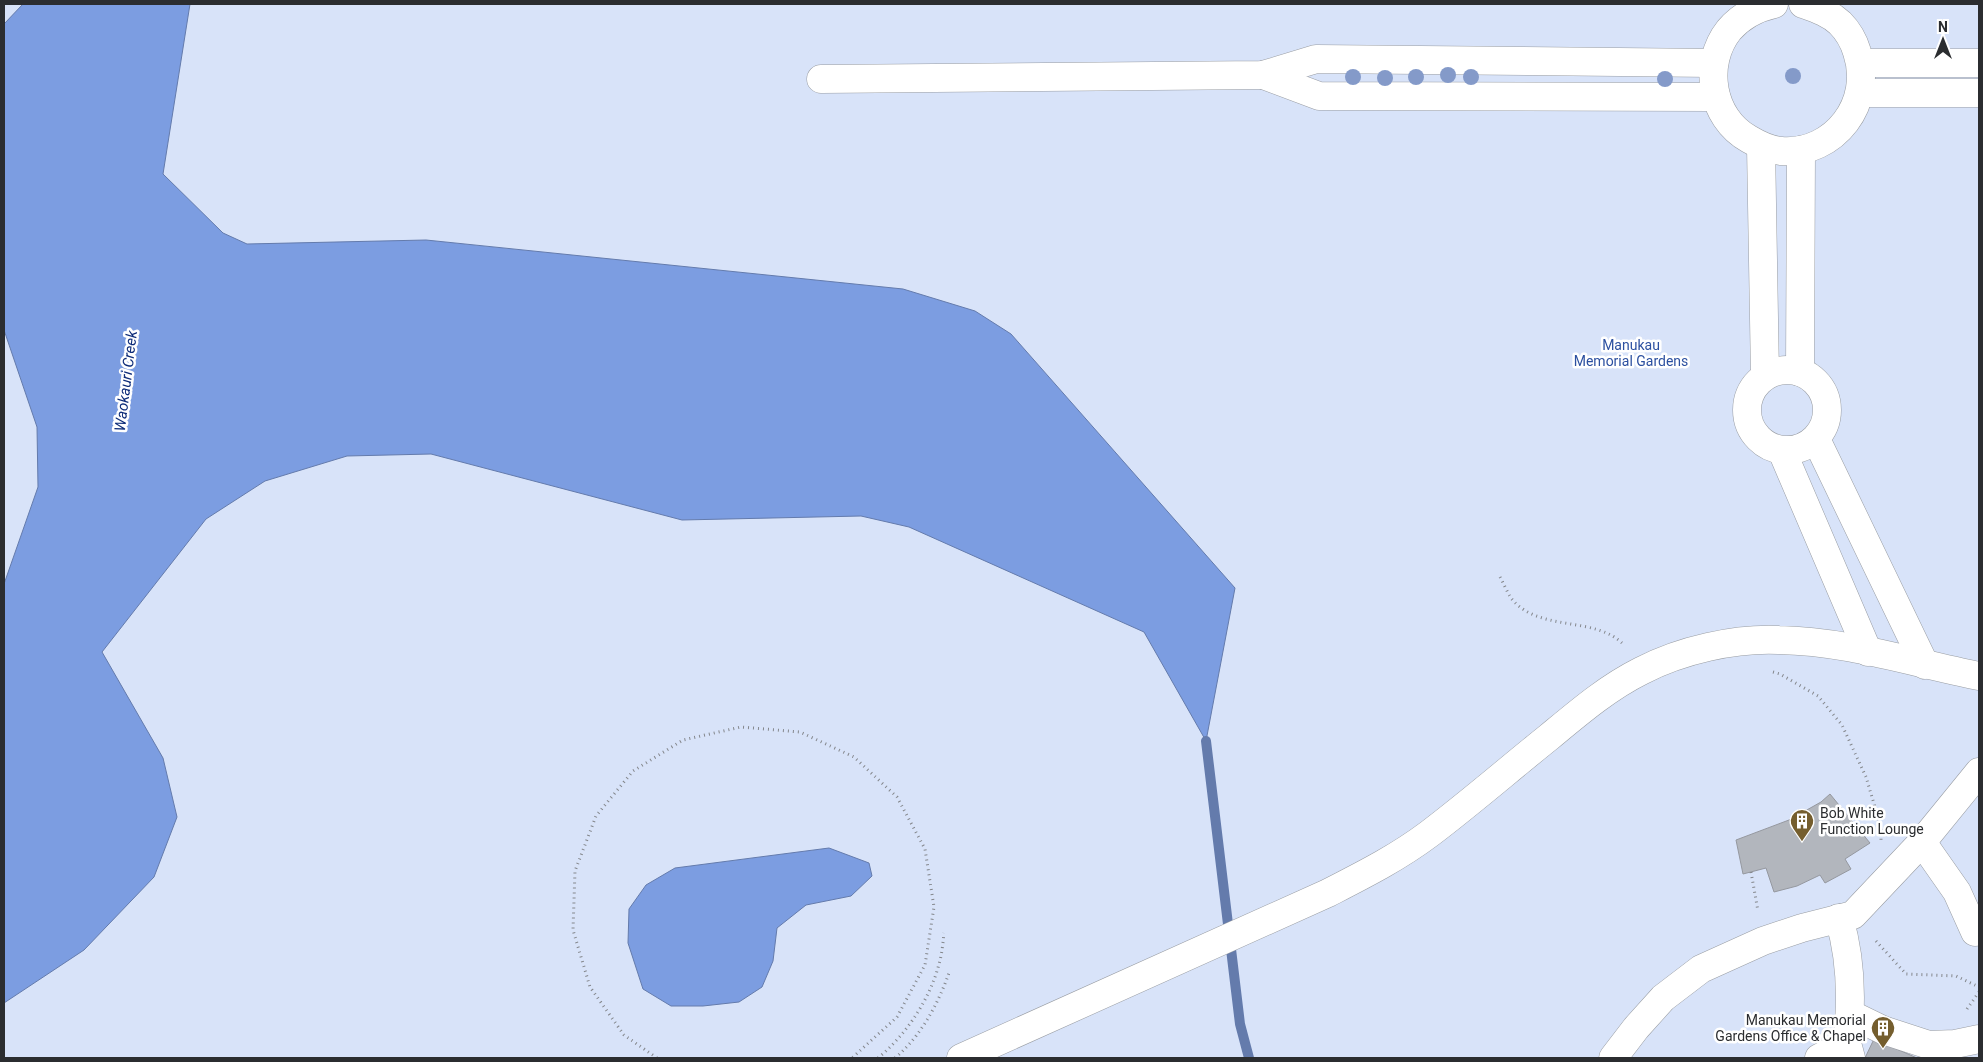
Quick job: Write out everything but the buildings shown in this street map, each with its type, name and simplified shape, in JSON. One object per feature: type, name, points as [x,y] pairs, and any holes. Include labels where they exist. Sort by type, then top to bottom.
[{"type":"lane","points":[[1774,4],[1758,8],[1742,18],[1729,30],[1720,46],[1714,63],[1713,80],[1716,97],[1725,118],[1741,135],[1761,146],[1781,151],[1801,150],[1822,143],[1840,130],[1853,113],[1861,92],[1861,63],[1854,42],[1841,24],[1823,11],[1803,4]]},
{"type":"lane","points":[[821,79],[1263,75],[1316,59],[1714,63]]},
{"type":"lane","points":[[1861,63],[1979,62]]},
{"type":"lane","points":[[1263,75],[1319,96],[1716,97]]},
{"type":"lane","points":[[1861,92],[1979,93]]},
{"type":"lane","points":[[1761,146],[1765,376]]},
{"type":"lane","points":[[1800,372],[1801,150]]},
{"type":"lane","points":[[1776,371],[1800,372],[1812,378],[1822,388],[1827,401],[1828,414],[1824,428],[1816,439],[1806,446],[1782,451],[1770,447],[1759,440],[1751,430],[1747,418],[1750,394],[1756,384],[1765,376],[1776,371]]},
{"type":"lane","points":[[1816,439],[1925,665]]},
{"type":"lane","points":[[1782,451],[1868,652]]},
{"type":"lane","points":[[961,1058],[1328,893],[1386,864],[1427,835],[1609,689],[1648,667],[1677,656],[1731,642],[1803,641],[1868,652],[1979,676]]},
{"type":"lane","points":[[1613,1058],[1636,1028],[1663,998],[1701,969],[1763,941],[1802,928],[1846,917],[1922,842],[1979,772]]},
{"type":"lane","points":[[1922,842],[1957,892],[1978,935]]},
{"type":"lane","points":[[1819,1058],[1849,1051],[1850,1014],[1846,917]]},
{"type":"lane","points":[[1850,1014],[1884,1030],[1929,1045],[1955,1044],[1979,1039]]},
{"type":"path","points":[[1500,577],[1512,598],[1525,610],[1541,618],[1600,631]]},
{"type":"path","points":[[1771,672],[1780,674],[1818,696],[1842,724],[1866,777],[1881,827],[1881,849]]},
{"type":"path","points":[[657,1058],[624,1035],[590,987],[573,930],[575,871],[596,816],[634,771],[684,740],[741,727],[800,732],[854,757],[897,797],[925,849],[934,907],[925,965],[897,1017],[854,1058]]},
{"type":"path","points":[[1751,872],[1763,941]]},
{"type":"path","points":[[1846,917],[1906,974],[1956,976],[1979,987]]},
{"type":"path","points":[[878,1058],[901,1034],[930,990],[939,964],[944,933]]},
{"type":"path","points":[[896,1058],[922,1027],[942,994],[949,973]]},
{"type":"green space","name":"Manukau Memorial Gardens","points":[[4,4],[1979,4],[1979,1058],[4,1058]]},
{"type":"water","name":"Waokauri Creek","points":[[23,4],[190,4],[163,174],[223,233],[247,244],[426,240],[903,289],[975,311],[1011,334],[1235,588],[1206,741],[1144,632],[909,527],[861,516],[682,520],[431,454],[347,456],[265,481],[206,519],[102,652],[163,758],[177,817],[154,877],[84,950],[4,1003],[4,584],[38,487],[37,427],[4,330],[4,24]]},
{"type":"water","points":[[829,848],[869,863],[872,876],[851,896],[806,905],[777,928],[773,961],[762,987],[739,1002],[703,1006],[671,1006],[643,989],[628,943],[629,909],[646,885],[675,868]]},
{"type":"waterway","points":[[1206,741],[1240,1024],[1249,1058]]},
{"type":"place","name":"Bob White Function Lounge","points":[[1802,842]]},
{"type":"place","name":"Manukau Memorial Gardens Office & Chapel","points":[[1883,1049]]}]
